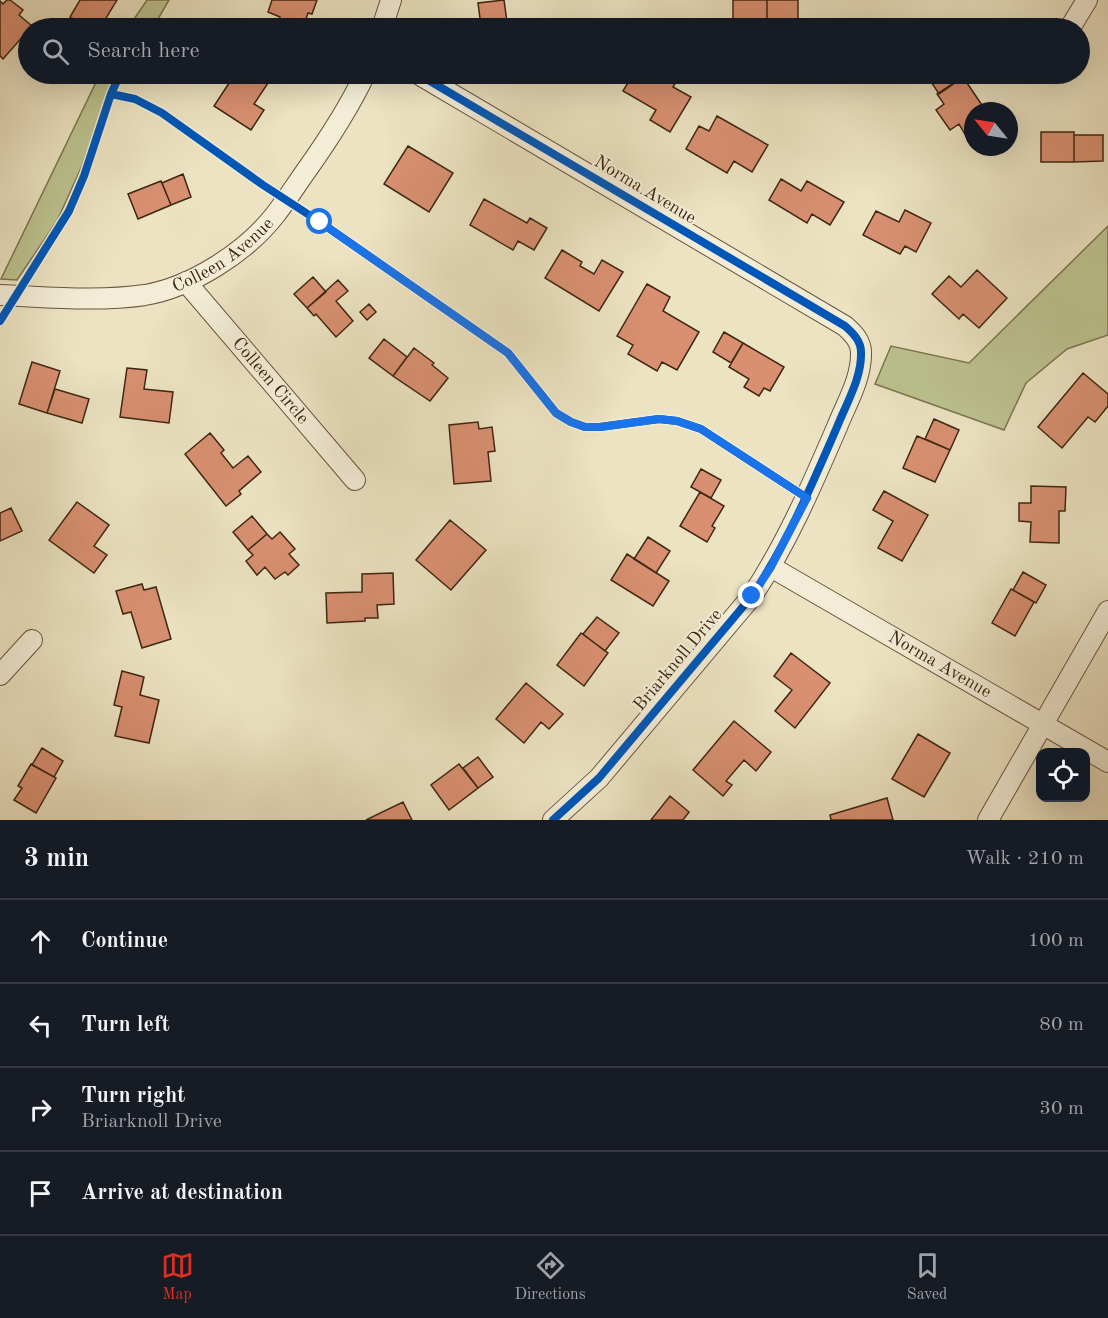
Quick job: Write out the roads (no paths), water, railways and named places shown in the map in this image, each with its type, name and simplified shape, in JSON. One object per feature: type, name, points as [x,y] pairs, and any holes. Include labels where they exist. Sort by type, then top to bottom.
[{"type":"street","points":[[385,18],[391,0]]},
{"type":"street","points":[[1076,18],[1087,0]]},
{"type":"street","name":"Colleen Avenue","points":[[0,295],[105,299],[148,294],[186,282],[225,261],[251,240],[275,215],[325,144],[360,84]]},
{"type":"street","name":"Norma Avenue","points":[[435,84],[855,334]]},
{"type":"street","name":"Colleen Circle","points":[[186,282],[355,480]]},
{"type":"street","name":"Briarknoll Drive","points":[[553,820],[599,778],[752,596],[771,567],[807,498],[854,386],[860,365],[861,350],[855,334]]},
{"type":"street","name":"Norma Avenue","points":[[771,567],[1108,762]]},
{"type":"street","points":[[988,820],[1108,611]]},
{"type":"street","points":[[0,675],[32,640]]}]
